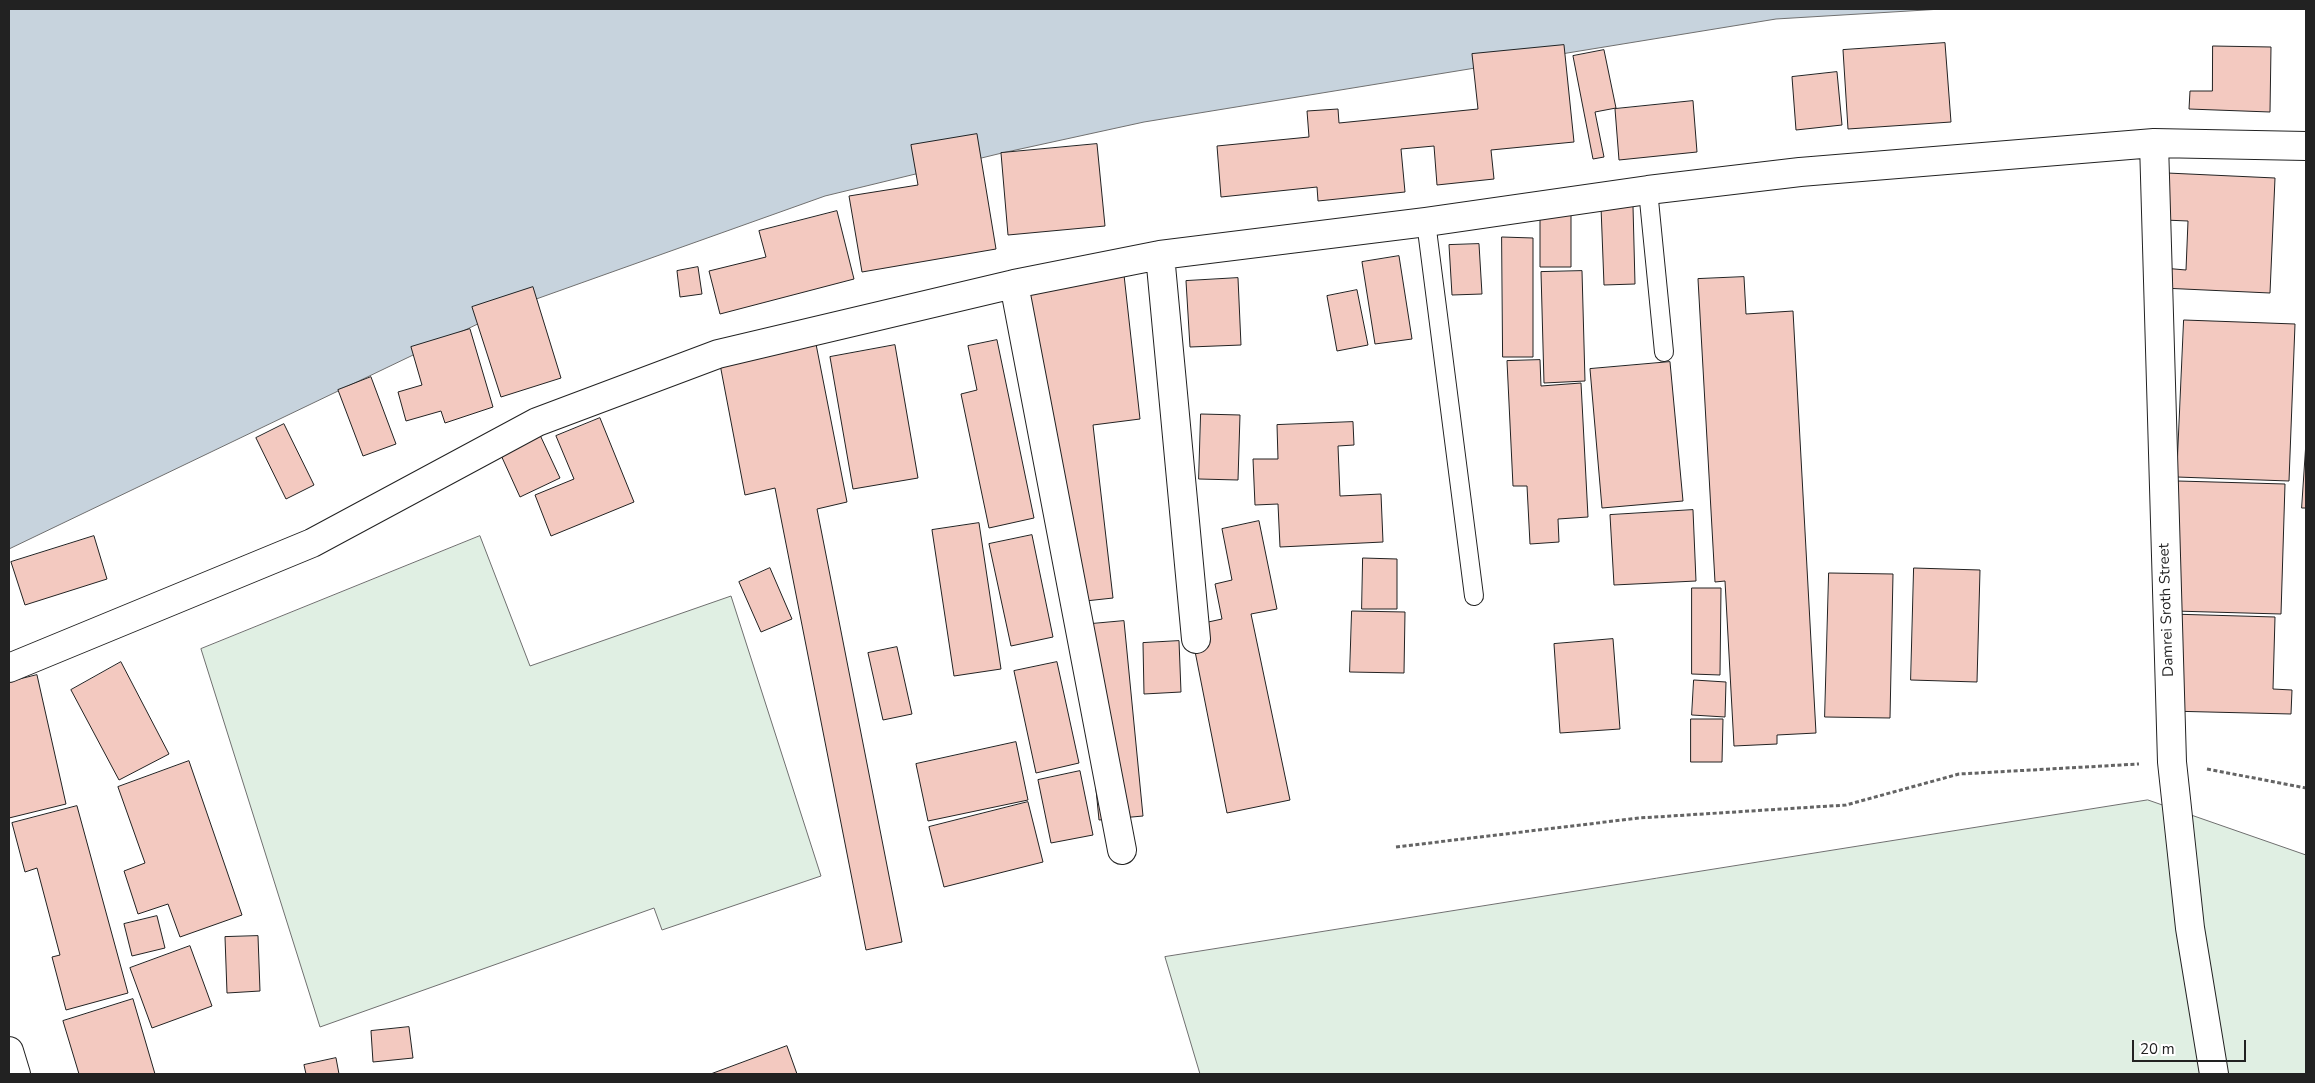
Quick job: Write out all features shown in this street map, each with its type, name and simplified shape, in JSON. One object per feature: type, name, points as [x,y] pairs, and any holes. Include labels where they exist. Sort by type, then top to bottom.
[{"type":"street","points":[[9,668],[312,542],[537,422],[718,354],[1014,284],[1160,255],[1426,222],[1648,190],[1800,172],[2154,144],[2306,146]]},
{"type":"street","name":"Damrei Sroth Street","points":[[2154,144],[2172,762],[2190,928],[2214,1074]]},
{"type":"street","points":[[1160,255],[1196,639]]},
{"type":"street","points":[[1014,284],[1122,850]]},
{"type":"street","points":[[9,1052],[16,1074]]},
{"type":"lane","points":[[1648,190],[1664,352]]},
{"type":"lane","points":[[1426,222],[1474,596]]},
{"type":"path","points":[[1396,847],[1639,818],[1846,805],[1959,774],[2172,762],[2306,788]]},
{"type":"green space","points":[[480,536],[530,666],[731,596],[821,876],[662,930],[654,908],[320,1027],[201,649]]},
{"type":"green space","points":[[2148,800],[2306,855],[2306,1074],[1200,1074],[1165,957]]},
{"type":"shaded area","points":[[9,9],[1942,9],[1776,19],[1144,122],[1002,153],[825,196],[511,308],[9,549]]},
{"type":"building","points":[[1945,43],[1951,122],[1848,129],[1843,50]]},
{"type":"building","points":[[1564,45],[1574,142],[1491,150],[1494,179],[1437,185],[1434,146],[1401,149],[1405,192],[1318,201],[1317,187],[1221,197],[1217,146],[1309,137],[1307,111],[1338,109],[1339,123],[1478,109],[1472,54]]},
{"type":"building","points":[[2213,46],[2271,47],[2270,112],[2189,109],[2190,91],[2212,91]]},
{"type":"building","points":[[1604,50],[1616,108],[1595,112],[1604,157],[1593,159],[1573,56]]},
{"type":"building","points":[[1837,72],[1842,125],[1796,130],[1792,77]]},
{"type":"building","points":[[1693,101],[1697,152],[1619,160],[1615,109]]},
{"type":"building","points":[[977,134],[996,249],[862,272],[849,196],[918,185],[911,145]]},
{"type":"building","points":[[1097,144],[1105,226],[1008,235],[1001,153]]},
{"type":"building","points":[[2167,173],[2275,178],[2270,293],[2162,288],[2163,268],[2186,270],[2188,221],[2164,220]]},
{"type":"building","points":[[1633,206],[1635,284],[1604,285],[1601,207]]},
{"type":"building","points":[[837,211],[854,279],[720,314],[709,271],[766,257],[759,231]]},
{"type":"building","points":[[1571,215],[1571,267],[1540,267],[1540,216]]},
{"type":"building","points":[[1502,237],[1533,238],[1533,357],[1503,357]]},
{"type":"building","points":[[1479,244],[1482,294],[1452,295],[1449,245]]},
{"type":"building","points":[[1399,256],[1412,339],[1375,344],[1362,262]]},
{"type":"building","points":[[698,267],[702,294],[680,297],[677,271]]},
{"type":"building","points":[[1582,271],[1585,381],[1544,383],[1541,272]]},
{"type":"building","points":[[1124,275],[1140,419],[1093,425],[1113,598],[1067,603],[1016,288]]},
{"type":"building","points":[[1744,277],[1746,314],[1793,311],[1816,733],[1777,735],[1777,744],[1734,746],[1725,581],[1715,582],[1698,279]]},
{"type":"building","points":[[1238,278],[1241,345],[1190,347],[1186,281]]},
{"type":"building","points":[[533,287],[561,378],[501,397],[472,307]]},
{"type":"building","points":[[1357,290],[1368,345],[1337,351],[1327,296]]},
{"type":"building","points":[[2184,320],[2295,324],[2289,481],[2177,477]]},
{"type":"building","points":[[470,329],[493,407],[445,423],[441,411],[406,421],[398,392],[422,385],[411,347]]},
{"type":"building","points":[[815,339],[847,502],[817,509],[902,942],[866,950],[775,488],[745,495],[719,359]]},
{"type":"building","points":[[997,340],[1034,518],[989,528],[961,394],[977,390],[968,346]]},
{"type":"building","points":[[895,345],[918,478],[853,489],[830,357]]},
{"type":"building","points":[[1540,360],[1541,386],[1581,383],[1588,517],[1558,519],[1559,542],[1530,544],[1527,486],[1513,486],[1507,361]]},
{"type":"building","points":[[1670,362],[1683,501],[1602,508],[1590,369]]},
{"type":"building","points":[[371,377],[396,444],[363,456],[338,390]]},
{"type":"building","points":[[1201,414],[1240,415],[1238,480],[1199,479]]},
{"type":"building","points":[[600,418],[634,502],[551,536],[535,495],[574,479],[556,436]]},
{"type":"building","points":[[1353,422],[1354,445],[1338,446],[1340,496],[1381,494],[1383,542],[1280,547],[1278,504],[1255,505],[1253,459],[1278,459],[1277,425]]},
{"type":"building","points":[[284,424],[314,485],[286,499],[256,438]]},
{"type":"building","points":[[540,435],[560,478],[520,497],[500,453]]},
{"type":"building","points":[[2306,442],[2306,508],[2302,508]]},
{"type":"building","points":[[2178,481],[2285,484],[2281,614],[2174,611]]},
{"type":"building","points":[[1693,510],[1696,581],[1614,585],[1610,515]]},
{"type":"building","points":[[1259,521],[1277,609],[1251,614],[1290,800],[1227,813],[1190,626],[1222,619],[1215,584],[1232,580],[1222,529]]},
{"type":"building","points":[[979,523],[1001,669],[954,676],[932,530]]},
{"type":"building","points":[[1032,535],[1053,637],[1011,646],[989,544]]},
{"type":"building","points":[[94,536],[107,579],[25,605],[11,562]]},
{"type":"building","points":[[1363,558],[1397,559],[1397,609],[1362,609]]},
{"type":"building","points":[[770,568],[792,619],[761,632],[739,582]]},
{"type":"building","points":[[1914,568],[1980,570],[1977,682],[1911,680]]},
{"type":"building","points":[[1829,573],[1893,574],[1890,718],[1825,717]]},
{"type":"building","points":[[1692,588],[1721,588],[1720,675],[1692,674]]},
{"type":"building","points":[[1352,611],[1405,612],[1404,673],[1350,672]]},
{"type":"building","points":[[2170,614],[2275,617],[2273,689],[2292,690],[2291,714],[2167,711]]},
{"type":"building","points":[[1124,621],[1143,816],[1099,820],[1080,625]]},
{"type":"building","points":[[1613,639],[1620,729],[1560,733],[1554,644]]},
{"type":"building","points":[[1179,641],[1181,692],[1144,694],[1143,643]]},
{"type":"building","points":[[897,647],[912,714],[883,720],[868,653]]},
{"type":"building","points":[[121,662],[169,754],[119,780],[71,690]]},
{"type":"building","points":[[1057,662],[1079,763],[1036,773],[1014,671]]},
{"type":"building","points":[[37,675],[66,804],[9,818],[9,682]]},
{"type":"building","points":[[1694,680],[1726,682],[1725,717],[1692,715]]},
{"type":"building","points":[[1691,719],[1723,719],[1722,762],[1691,762]]},
{"type":"building","points":[[1016,742],[1028,800],[928,821],[916,764]]},
{"type":"building","points":[[189,761],[242,915],[180,937],[168,904],[138,914],[124,871],[145,863],[118,787]]},
{"type":"building","points":[[1080,771],[1093,835],[1051,843],[1038,780]]},
{"type":"building","points":[[1028,802],[1043,862],[944,887],[929,827]]},
{"type":"building","points":[[77,806],[128,993],[66,1010],[52,957],[60,955],[37,868],[25,872],[12,823]]},
{"type":"building","points":[[157,916],[165,948],[132,956],[124,924]]},
{"type":"building","points":[[258,936],[260,991],[227,993],[225,937]]},
{"type":"building","points":[[190,946],[212,1006],[152,1028],[130,968]]},
{"type":"building","points":[[133,999],[155,1074],[79,1074],[63,1021]]},
{"type":"building","points":[[409,1027],[413,1058],[373,1062],[371,1031]]},
{"type":"building","points":[[787,1046],[797,1074],[711,1074]]},
{"type":"building","points":[[336,1058],[339,1074],[306,1074],[304,1065]]}]
